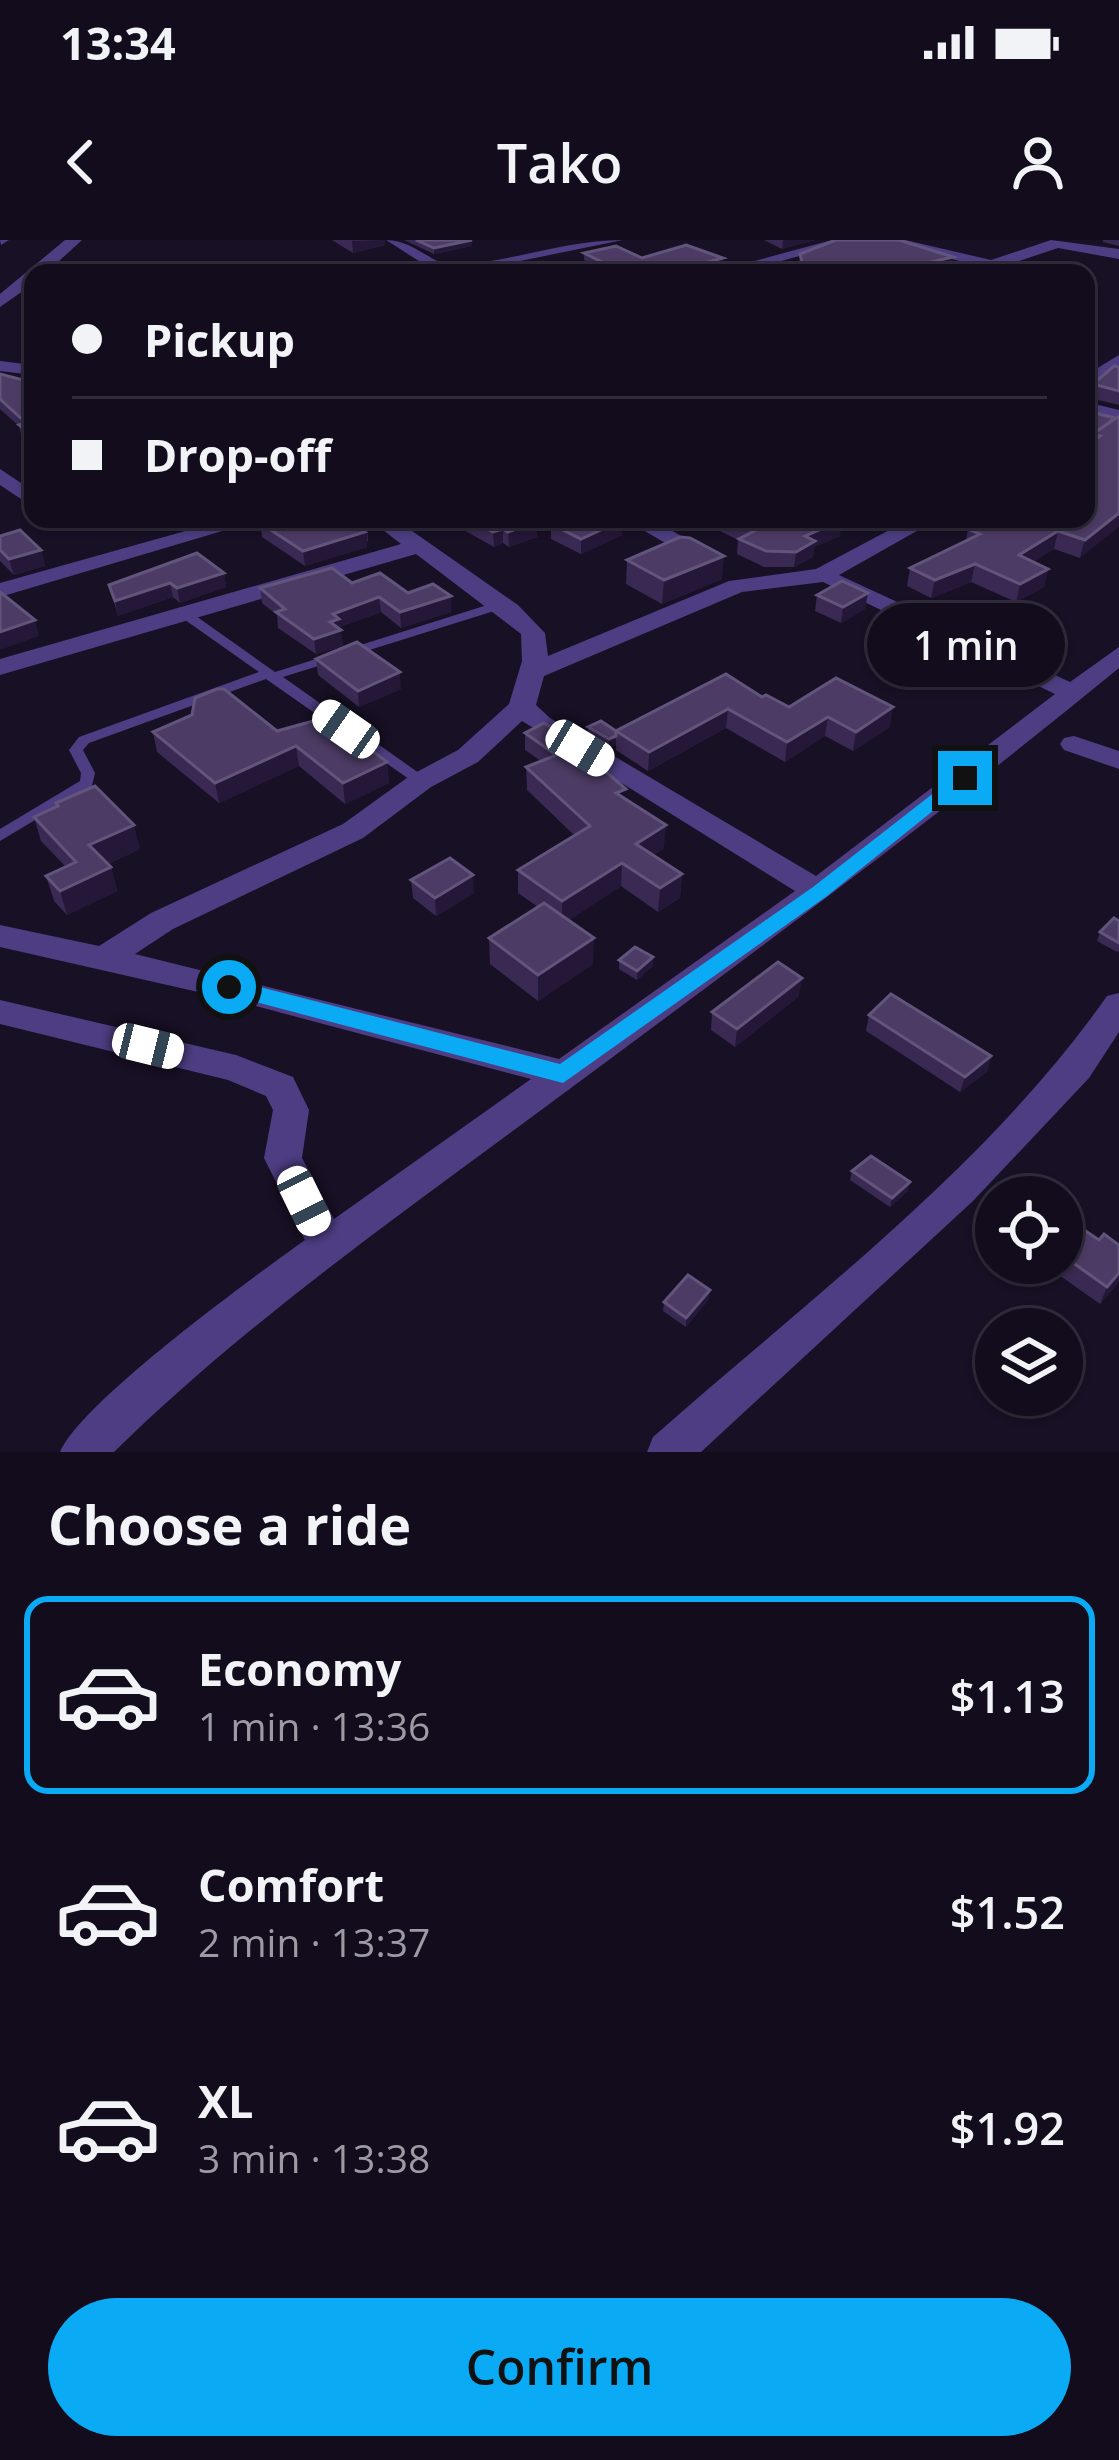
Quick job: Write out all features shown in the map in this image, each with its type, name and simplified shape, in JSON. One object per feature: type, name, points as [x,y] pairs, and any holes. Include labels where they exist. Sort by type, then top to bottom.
[{"type":"street","points":[[46,264],[74,240]]},
{"type":"street","points":[[394,240],[434,264]]},
{"type":"street","points":[[485,264],[615,240]]},
{"type":"street","points":[[754,264],[850,240]]},
{"type":"street","points":[[885,240],[989,264]]},
{"type":"street","points":[[995,264],[1051,241],[1119,254]]},
{"type":"street","points":[[1095,377],[1119,359]]},
{"type":"street","points":[[0,475],[24,494]]},
{"type":"street","points":[[0,589],[220,528]]},
{"type":"street","points":[[102,960],[162,921],[353,831],[421,781],[468,756],[522,707],[533,671],[533,633],[504,604],[393,528]]},
{"type":"street","points":[[652,528],[753,582]]},
{"type":"street","points":[[533,671],[753,582],[822,575],[910,528]]},
{"type":"street","points":[[0,668],[418,546]]},
{"type":"street","points":[[822,575],[1073,693]]},
{"type":"street","points":[[82,1452],[121,1413],[326,1244],[820,892],[1119,655]]},
{"type":"street","points":[[522,707],[541,724],[820,892]]},
{"type":"street","points":[[1074,744],[1119,761]]},
{"type":"street","points":[[0,936],[229,987],[563,1074]]},
{"type":"street","points":[[669,1452],[959,1190],[1076,1068],[1119,1004]]},
{"type":"street","points":[[0,1012],[236,1068],[280,1087],[291,1110],[283,1158],[326,1244]]},
{"type":"lane","points":[[0,836],[87,782],[88,773],[76,750],[84,740],[269,676],[504,604]]},
{"type":"lane","points":[[182,612],[421,781]]},
{"type":"building","points":[[416,240],[472,240],[434,248]]},
{"type":"building","points":[[836,240],[899,240],[953,257],[922,264],[803,264],[800,254]]},
{"type":"building","points":[[686,245],[723,258],[700,264],[606,264],[584,253],[616,246],[642,258]]},
{"type":"building","points":[[1114,366],[1119,367],[1119,391],[1095,382]]},
{"type":"building","points":[[0,374],[24,380],[24,421],[0,399]]},
{"type":"building","points":[[1095,413],[1115,418],[1098,431]]},
{"type":"building","points":[[1119,416],[1119,513],[1085,540],[1058,531],[1019,555],[1048,569],[1020,584],[975,564],[935,580],[910,568],[980,534],[970,528],[1095,528],[1095,440],[1100,436],[1095,433]]},
{"type":"building","points":[[268,528],[360,528],[365,532],[303,551]]},
{"type":"building","points":[[559,528],[605,528],[581,539]]},
{"type":"building","points":[[748,528],[824,528],[805,536],[815,541],[796,552],[766,551],[739,539],[754,531]]},
{"type":"building","points":[[20,530],[41,550],[9,559],[0,550],[0,536]]},
{"type":"building","points":[[680,537],[724,556],[664,580],[627,560]]},
{"type":"building","points":[[197,553],[224,573],[177,588],[170,583],[115,601],[109,585]]},
{"type":"building","points":[[332,568],[352,583],[380,573],[408,593],[433,584],[451,596],[400,612],[379,597],[333,614],[339,619],[330,622],[341,630],[314,639],[276,612],[285,609],[260,588]]},
{"type":"building","points":[[842,581],[868,593],[843,607],[817,595]]},
{"type":"building","points":[[0,592],[35,620],[0,632]]},
{"type":"building","points":[[357,642],[400,672],[358,691],[316,659]]},
{"type":"building","points":[[726,674],[762,697],[789,707],[836,678],[893,707],[856,732],[828,717],[787,742],[728,709],[649,752],[616,731]]},
{"type":"building","points":[[224,689],[277,731],[328,717],[387,762],[343,783],[296,746],[215,783],[153,732],[192,715],[195,698]]},
{"type":"building","points":[[601,721],[616,736],[609,739],[588,727]]},
{"type":"building","points":[[544,723],[580,745],[556,755],[525,733]]},
{"type":"building","points":[[577,747],[626,789],[616,793],[666,825],[636,844],[682,874],[660,888],[622,863],[562,901],[518,870],[590,826],[526,767]]},
{"type":"building","points":[[95,786],[134,825],[89,845],[111,867],[60,891],[46,876],[76,862],[34,817]]},
{"type":"building","points":[[450,858],[473,875],[435,898],[411,880]]},
{"type":"building","points":[[544,903],[594,938],[538,975],[489,938]]},
{"type":"building","points":[[1114,918],[1119,921],[1119,943],[1100,932]]},
{"type":"building","points":[[635,947],[653,957],[637,971],[619,960]]},
{"type":"building","points":[[778,962],[802,978],[737,1029],[712,1012]]},
{"type":"building","points":[[891,994],[991,1056],[965,1077],[869,1015]]},
{"type":"building","points":[[871,1156],[910,1182],[892,1198],[852,1171]]},
{"type":"building","points":[[1083,1229],[1099,1240],[1104,1234],[1119,1245],[1119,1273],[1107,1287],[1083,1270]]},
{"type":"building","points":[[688,1275],[710,1290],[686,1318],[664,1302]]},
{"type":"route","points":[[229,987],[563,1074],[820,892],[965,778]]}]
